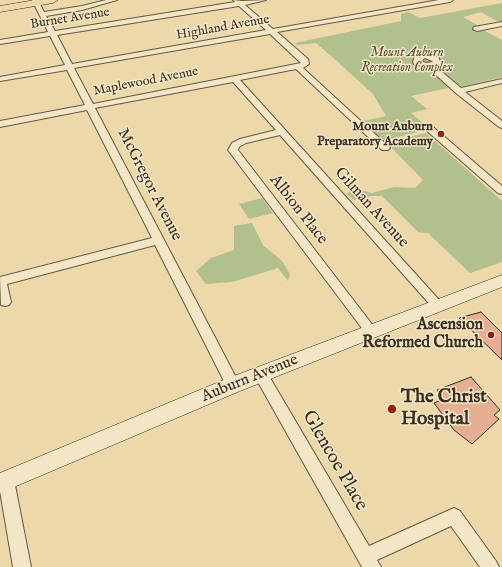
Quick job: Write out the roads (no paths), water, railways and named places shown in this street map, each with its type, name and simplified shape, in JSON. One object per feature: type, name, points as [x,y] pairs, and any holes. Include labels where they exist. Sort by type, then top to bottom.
[{"type":"main road","points":[[0,9],[53,0]]},
{"type":"main road","name":"Auburn Avenue","points":[[3,482],[233,385],[502,281]]},
{"type":"street","points":[[43,14],[82,8],[114,0]]},
{"type":"street","name":"Burnet Avenue","points":[[0,42],[238,2],[263,0]]},
{"type":"street","name":"Highland Avenue","points":[[0,79],[450,0]]},
{"type":"street","name":"McGregor Avenue","points":[[36,2],[233,385]]},
{"type":"street","points":[[238,2],[305,60],[306,62],[304,65],[298,67],[385,148]]},
{"type":"street","points":[[477,28],[502,24]]},
{"type":"street","points":[[430,66],[502,125]]},
{"type":"street","name":"Maplewood Avenue","points":[[0,124],[234,78],[298,67]]},
{"type":"street","name":"Gilman Avenue","points":[[234,78],[437,305]]},
{"type":"street","points":[[459,91],[502,81]]},
{"type":"street","points":[[430,129],[502,191]]},
{"type":"street","name":"Albion Place","points":[[281,132],[244,141],[235,145],[233,150],[372,332]]},
{"type":"street","points":[[5,302],[0,281],[159,240]]},
{"type":"street","name":"Glencoe Place","points":[[261,375],[369,561]]},
{"type":"street","points":[[3,482],[22,567]]},
{"type":"street","points":[[369,561],[454,516],[490,567]]},
{"type":"place","name":"Mount Auburn Preparatory Academy","points":[[441,134]]},
{"type":"place","name":"Ascension Reformed Church","points":[[491,335]]},
{"type":"place","name":"The Christ Hospital","points":[[392,409]]},
{"type":"park label","name":"Mount Auburn Recreation Complex","points":[[407,60]]}]
